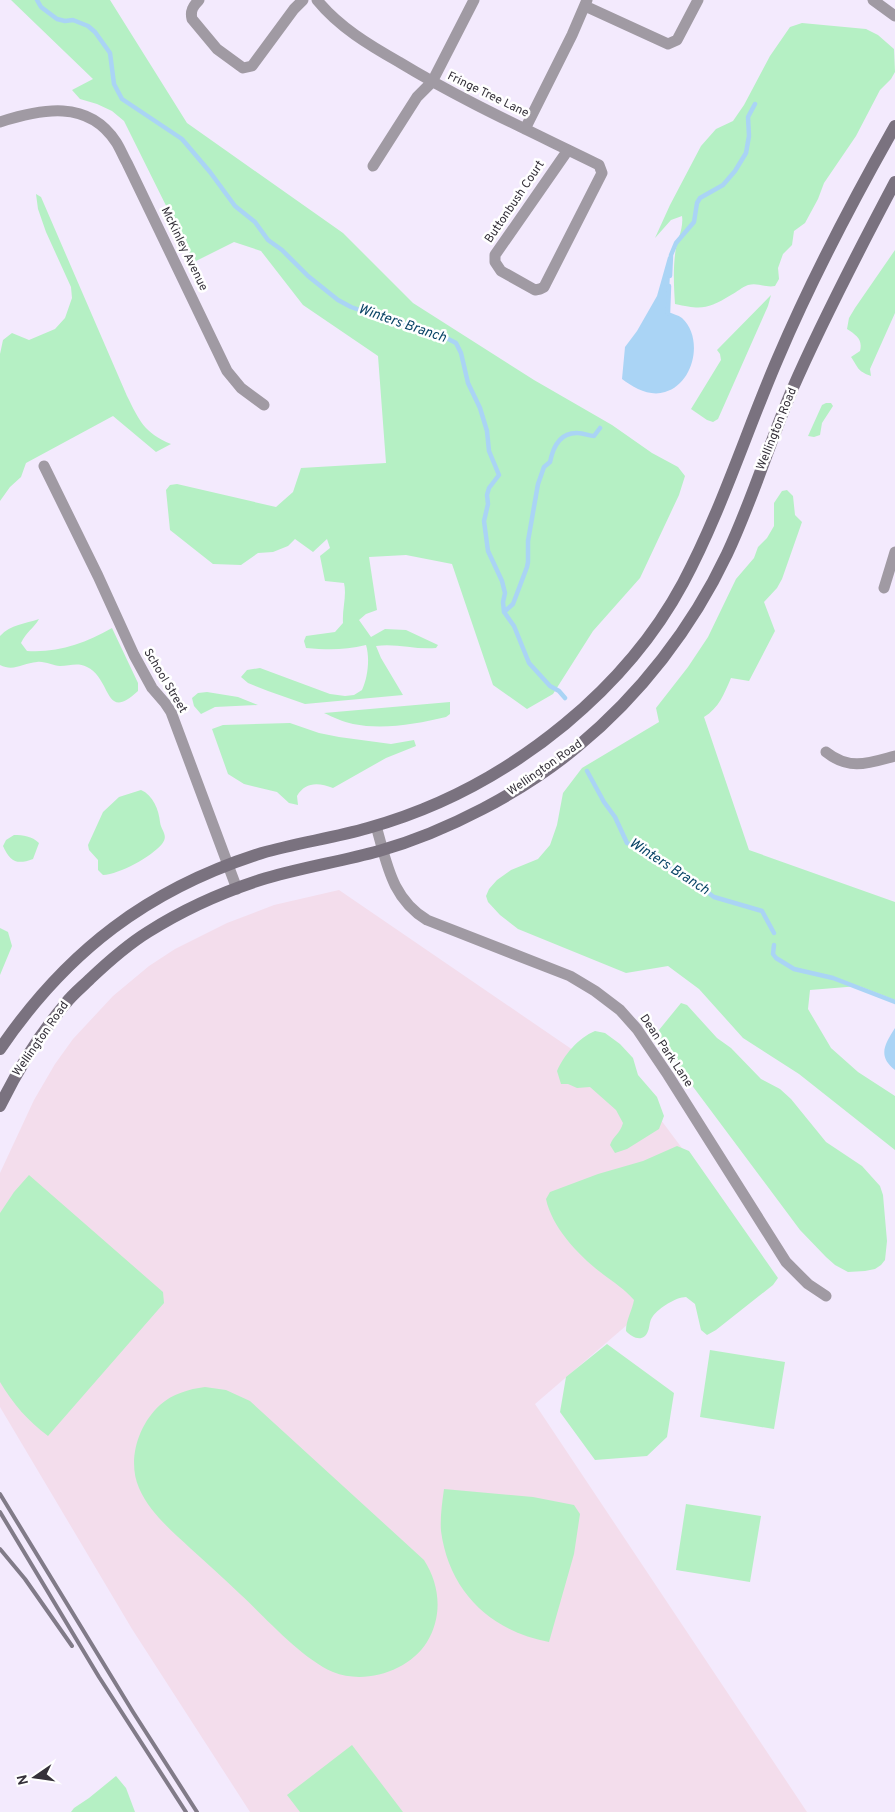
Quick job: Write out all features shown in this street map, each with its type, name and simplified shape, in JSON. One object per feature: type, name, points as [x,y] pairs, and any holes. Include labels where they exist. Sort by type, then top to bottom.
[{"type":"main road","name":"Wellington Road","points":[[0,1049],[34,1002],[56,977],[114,926],[169,891],[262,853],[397,820],[478,784],[528,753],[565,724],[607,685],[630,660],[682,584],[708,531],[772,373],[817,272],[895,126]]},
{"type":"main road","name":"Wellington Road","points":[[0,1106],[23,1061],[72,996],[112,958],[149,932],[195,907],[237,888],[275,876],[383,850],[419,837],[492,804],[578,747],[610,717],[665,656],[703,600],[727,554],[795,383],[832,303],[895,182]]},
{"type":"street","points":[[199,0],[192,8],[192,19],[217,49],[243,68],[252,66],[294,9],[303,0]]},
{"type":"street","name":"Fringe Tree Lane","points":[[317,0],[338,22],[370,45],[432,82],[599,165],[602,173],[576,224]]},
{"type":"street","points":[[373,166],[417,97],[432,82],[474,0]]},
{"type":"street","points":[[873,0],[895,16]]},
{"type":"street","points":[[525,129],[572,36],[586,3],[668,44],[674,43],[677,40],[694,1]]},
{"type":"street","name":"McKinley Avenue","points":[[0,122],[39,111],[60,110],[74,112],[102,126],[115,141],[227,371],[241,388],[264,405]]},
{"type":"street","name":"Buttonbush Court","points":[[568,150],[495,255],[494,262],[497,267],[535,290],[540,289],[544,287],[576,224]]},
{"type":"street","name":"School Street","points":[[44,466],[134,655],[152,688],[171,712],[237,888]]},
{"type":"street","points":[[884,588],[895,552]]},
{"type":"street","points":[[826,752],[845,763],[857,765],[895,756]]},
{"type":"street","name":"Dean Park Lane","points":[[376,826],[389,870],[398,892],[407,905],[419,915],[427,920],[570,976],[595,990],[620,1010],[637,1029],[668,1075],[778,1252],[794,1271],[826,1296]]},
{"type":"shaded area","points":[[339,890],[646,1100],[741,1227],[535,1404],[807,1812],[250,1812],[132,1629],[0,1407],[0,1173],[34,1100],[55,1064],[73,1039],[113,996],[149,966],[175,949],[227,923],[274,905]]},
{"type":"green space","points":[[11,0],[110,0],[187,123],[343,233],[413,303],[534,380],[612,425],[652,453],[678,467],[685,476],[679,495],[640,578],[593,631],[553,694],[527,709],[493,685],[452,564],[406,555],[369,557],[377,610],[366,614],[359,620],[371,637],[385,629],[406,630],[438,645],[436,648],[376,646],[403,695],[305,704],[248,683],[241,677],[247,670],[260,668],[330,694],[354,695],[362,690],[368,668],[366,645],[344,649],[314,649],[306,648],[304,641],[306,636],[335,632],[343,623],[344,583],[325,581],[320,556],[330,548],[327,539],[313,552],[295,539],[288,546],[273,552],[258,553],[241,565],[213,564],[170,530],[166,490],[170,485],[177,484],[276,507],[293,492],[301,468],[386,463],[378,356],[303,305],[261,251],[234,242],[194,262],[124,121],[112,111],[80,99],[72,90],[93,79]]},
{"type":"green space","points":[[802,23],[866,29],[878,35],[894,49],[895,72],[880,90],[856,136],[824,183],[805,223],[794,231],[792,245],[783,254],[778,268],[779,279],[775,286],[748,285],[710,306],[692,307],[675,304],[674,261],[682,226],[682,216],[671,220],[655,238],[701,146],[716,129],[733,121],[744,105],[770,56],[790,27]]},
{"type":"green space","points":[[36,194],[41,197],[135,412],[148,430],[171,444],[156,452],[113,416],[26,463],[21,477],[10,487],[0,501],[0,354],[3,340],[12,333],[29,340],[55,329],[65,318],[72,298],[71,287],[46,232],[38,209]]},
{"type":"green space","points":[[895,250],[895,313],[870,369],[871,376],[860,370],[851,357],[860,351],[861,347],[860,340],[847,329],[849,318]]},
{"type":"green space","points":[[771,295],[768,306],[718,419],[713,422],[707,420],[691,409],[721,360],[717,350]]},
{"type":"green space","points":[[831,403],[833,406],[822,423],[820,435],[808,436],[822,405]]},
{"type":"green space","points":[[787,490],[793,496],[795,515],[802,522],[782,579],[777,588],[764,602],[775,631],[749,681],[731,678],[717,705],[704,717],[749,850],[895,902],[895,1000],[859,986],[810,990],[808,1009],[831,1048],[858,1072],[895,1096],[895,1150],[799,1074],[743,1038],[699,989],[668,966],[626,973],[518,929],[500,915],[488,902],[486,896],[497,880],[511,870],[538,859],[550,845],[557,825],[563,793],[582,768],[659,722],[656,708],[688,667],[708,637],[736,579],[754,558],[758,547],[767,538],[774,526],[774,503],[782,491]]},
{"type":"green space","points":[[39,619],[21,643],[27,651],[61,649],[92,638],[112,628],[138,683],[138,691],[127,700],[114,701],[95,673],[87,667],[80,665],[60,666],[40,662],[10,668],[0,665],[0,636],[13,627]]},
{"type":"green space","points":[[207,692],[238,697],[258,705],[215,707],[201,714],[194,706],[192,698],[198,693]]},
{"type":"green space","points":[[450,702],[450,714],[446,717],[400,725],[364,726],[342,721],[324,713]]},
{"type":"green space","points":[[290,723],[319,733],[339,737],[391,744],[414,740],[416,746],[386,758],[333,788],[312,784],[304,788],[297,796],[298,805],[289,803],[277,792],[244,784],[228,774],[212,729],[223,725]]},
{"type":"green space","points":[[141,790],[149,795],[157,808],[165,835],[164,841],[151,854],[135,864],[118,872],[103,875],[98,870],[98,860],[89,850],[88,845],[103,812],[119,797]]},
{"type":"green space","points":[[14,835],[27,836],[39,843],[33,859],[18,862],[8,856],[3,846],[6,840]]},
{"type":"green space","points":[[0,928],[8,932],[12,946],[0,975]]},
{"type":"green space","points":[[681,1003],[687,1005],[717,1038],[731,1048],[761,1079],[780,1089],[791,1099],[826,1142],[862,1166],[880,1186],[883,1195],[887,1241],[885,1260],[881,1265],[875,1269],[848,1272],[835,1265],[800,1230],[658,1037],[659,1030]]},
{"type":"green space","points":[[595,1031],[605,1033],[620,1044],[633,1058],[638,1075],[657,1097],[664,1116],[659,1129],[627,1149],[615,1153],[610,1145],[623,1123],[616,1110],[590,1087],[577,1088],[568,1084],[561,1084],[557,1071],[572,1048],[583,1038]]},
{"type":"green space","points":[[677,1146],[689,1151],[778,1278],[773,1285],[707,1335],[701,1330],[695,1304],[686,1297],[682,1297],[659,1310],[652,1318],[646,1335],[638,1338],[631,1336],[626,1331],[634,1300],[586,1260],[568,1241],[554,1221],[546,1199],[550,1192],[598,1174],[643,1161]]},
{"type":"green space","points":[[29,1175],[163,1292],[164,1303],[48,1436],[21,1412],[0,1382],[0,1213],[14,1192]]},
{"type":"green space","points":[[607,1344],[674,1393],[667,1437],[647,1456],[595,1460],[560,1412],[566,1377]]},
{"type":"green space","points":[[710,1350],[785,1362],[774,1429],[700,1417]]},
{"type":"green space","points":[[205,1387],[226,1390],[250,1401],[424,1560],[436,1590],[436,1622],[427,1642],[409,1661],[385,1673],[359,1677],[345,1676],[321,1666],[284,1637],[168,1528],[149,1505],[139,1488],[134,1466],[137,1444],[141,1433],[152,1413],[165,1401],[181,1393]]},
{"type":"green space","points":[[444,1489],[533,1497],[574,1505],[580,1514],[574,1554],[549,1642],[528,1637],[491,1618],[463,1590],[453,1572],[441,1531]]},
{"type":"green space","points":[[686,1504],[761,1516],[750,1582],[676,1570]]},
{"type":"green space","points":[[352,1745],[403,1812],[300,1812],[287,1795]]},
{"type":"green space","points":[[116,1776],[126,1788],[135,1812],[71,1812],[74,1808]]},
{"type":"water","points":[[671,255],[668,312],[682,318],[689,327],[693,337],[693,359],[683,380],[675,387],[665,392],[654,393],[632,386],[622,379],[625,347],[637,331],[657,296],[668,257]]},
{"type":"water","points":[[895,1028],[895,1070],[886,1060],[884,1050]]},
{"type":"waterway","name":"Winters Branch","points":[[37,0],[41,7],[57,19],[73,20],[88,26],[95,32],[110,53],[114,84],[122,99],[182,139],[235,206],[255,222],[268,240],[282,250],[308,276],[338,300],[351,307],[393,322],[431,330],[456,343],[461,353],[468,383],[480,408],[487,431],[489,451],[499,475],[489,488],[484,521],[488,551],[502,581],[505,593],[503,602],[504,612],[514,626],[529,663],[550,686],[559,691],[565,698]]},
{"type":"waterway","points":[[670,276],[671,255],[676,243],[694,222],[697,203],[700,198],[723,185],[735,171],[746,153],[749,136],[748,117],[755,104]]},
{"type":"waterway","points":[[668,313],[669,286]]},
{"type":"waterway","points":[[504,612],[513,604],[527,567],[528,541],[538,484],[544,467],[550,462],[555,446],[566,435],[580,433],[594,436],[600,428]]},
{"type":"waterway","name":"Winters Branch","points":[[587,771],[604,802],[615,817],[627,843],[651,852],[658,860],[680,872],[714,897],[762,911],[774,933]]},
{"type":"waterway","name":"Winters Branch","points":[[774,945],[773,954],[776,958],[794,969],[833,978],[895,1002]]},
{"type":"railway","points":[[0,1494],[133,1712],[197,1812]]},
{"type":"railway","points":[[0,1512],[99,1677],[186,1812]]},
{"type":"railway","points":[[0,1549],[25,1579],[72,1646]]}]
